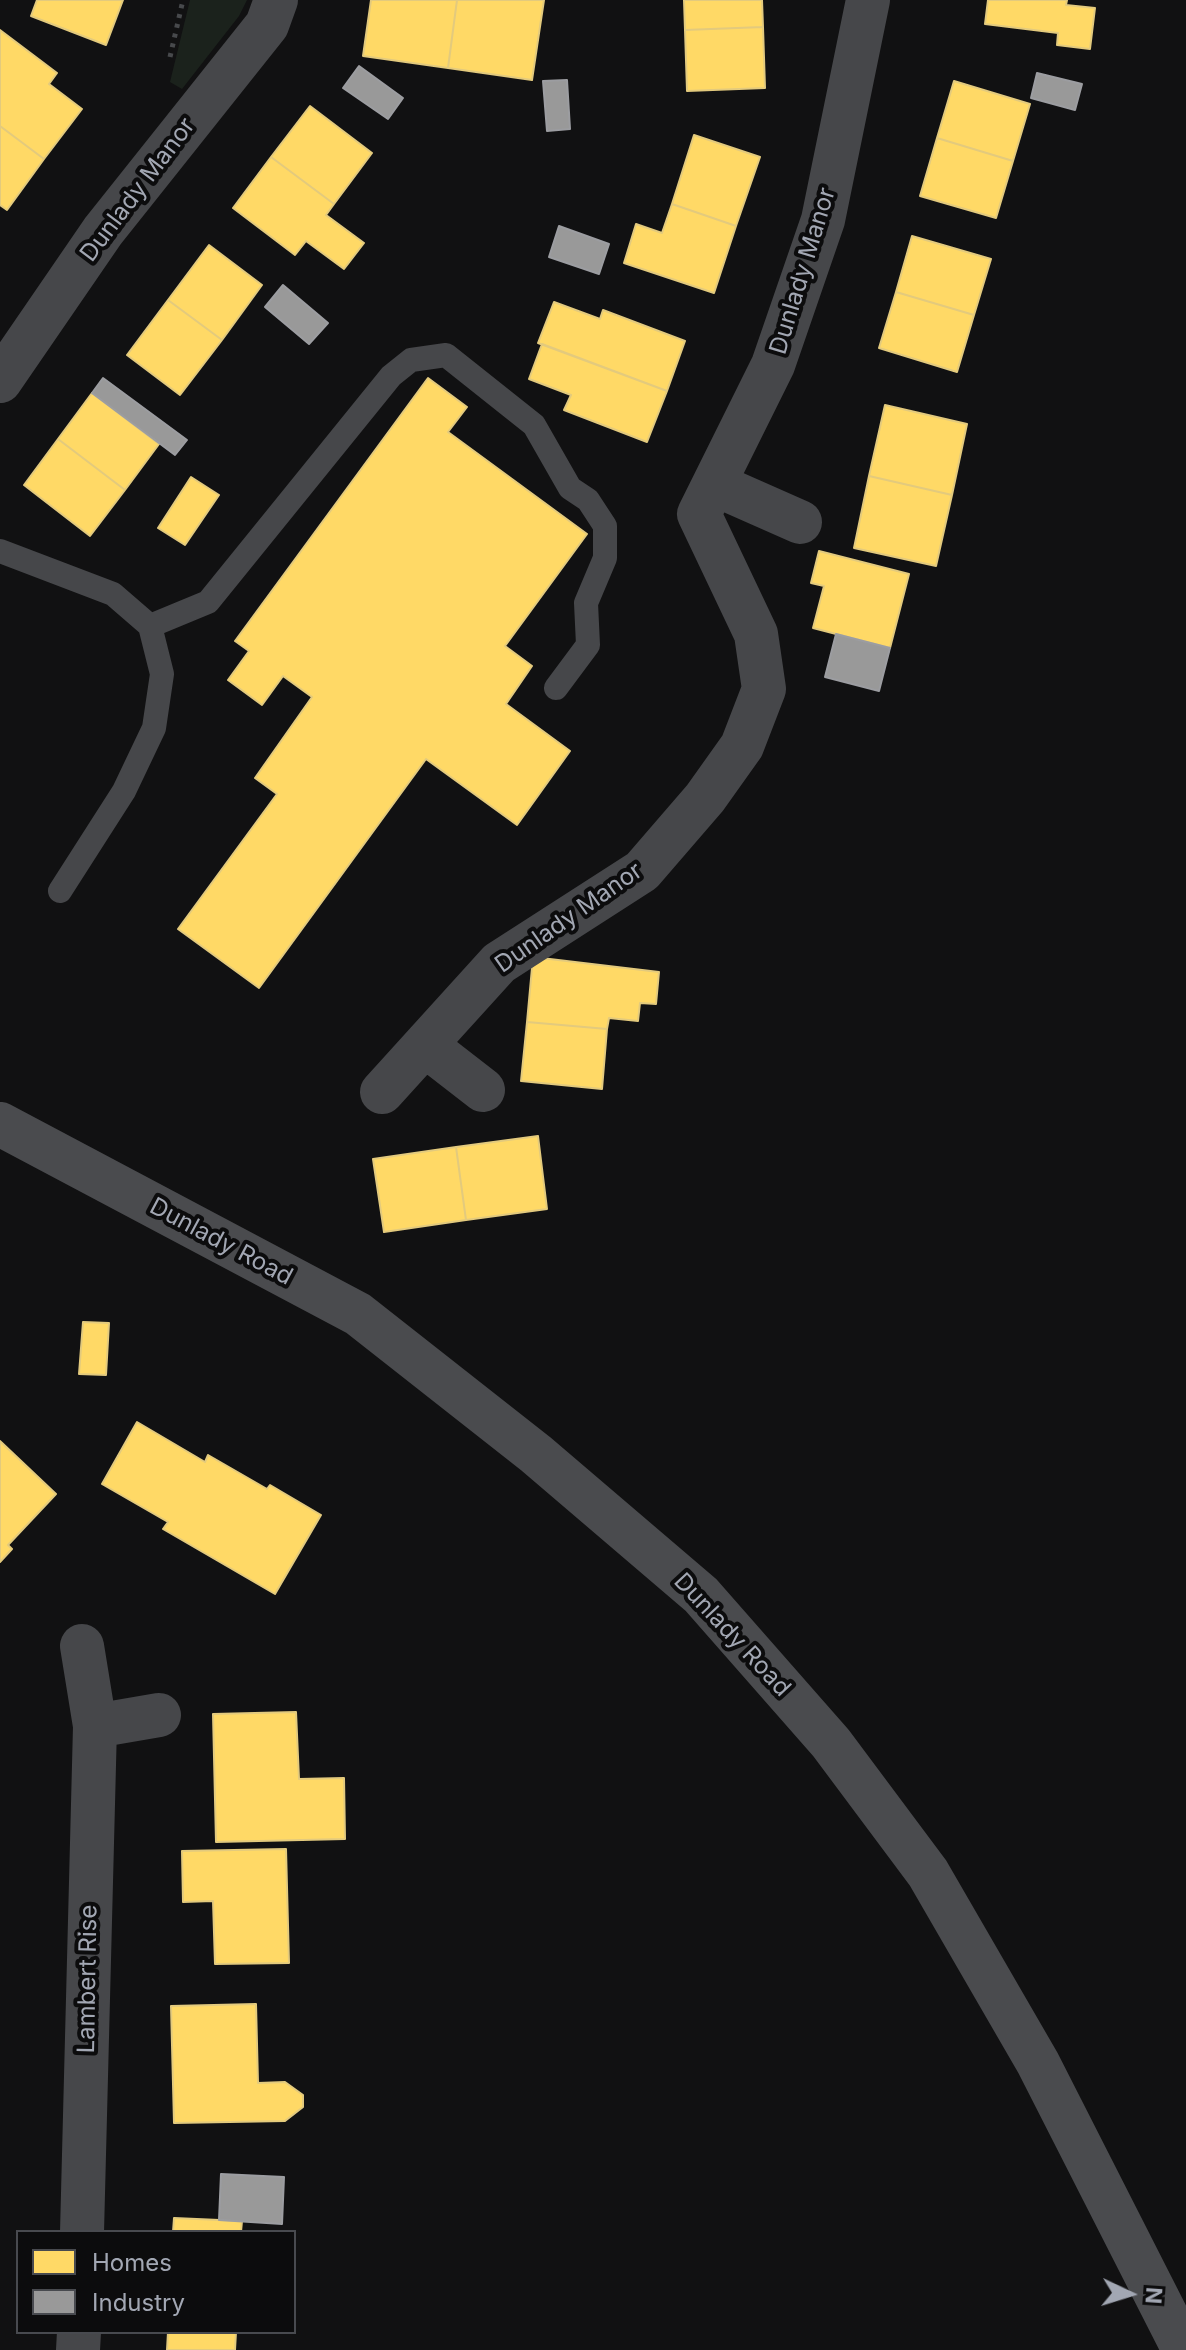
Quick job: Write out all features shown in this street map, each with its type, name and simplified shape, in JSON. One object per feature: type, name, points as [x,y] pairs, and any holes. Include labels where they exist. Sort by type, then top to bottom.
[{"type":"street","name":"Dunlady Manor","points":[[0,381],[103,231],[267,25],[276,0]]},
{"type":"street","name":"Dunlady Manor","points":[[382,1092],[499,963],[642,871],[705,798],[742,746],[764,689],[756,634],[699,514],[773,365],[823,220],[868,0]]},
{"type":"street","points":[[714,484],[800,522]]},
{"type":"street","points":[[425,1045],[483,1090]]},
{"type":"street","name":"Dunlady Road","points":[[0,1124],[358,1314],[536,1454],[701,1595],[831,1743],[928,1873],[1038,2063],[1184,2350]]},
{"type":"street","name":"Lambert Rise","points":[[82,1646],[95,1726],[82,2230]]},
{"type":"street","points":[[95,1726],[159,1715]]},
{"type":"lane","points":[[150,626],[208,602],[391,376],[411,360],[446,355],[534,425],[570,488],[588,500],[605,526],[605,558],[586,603],[588,645],[556,688]]},
{"type":"lane","points":[[0,551],[113,594],[150,626],[162,674],[154,728],[124,791],[60,891]]},
{"type":"shaded area","points":[[190,0],[247,0],[239,16],[182,89],[170,82]]},
{"type":"building: Homes","points":[[37,0],[123,0],[106,45],[31,16]]},
{"type":"building: Homes","points":[[371,0],[457,0],[448,68],[363,56]]},
{"type":"building: Homes","points":[[457,0],[544,0],[532,80],[448,68]]},
{"type":"building: Homes","points":[[684,0],[762,0],[763,27],[685,30]]},
{"type":"building: Homes","points":[[988,0],[1067,0],[1066,5],[1095,8],[1090,49],[1057,45],[1058,33],[985,24]]},
{"type":"building: Homes","points":[[763,27],[765,88],[687,91],[685,30]]},
{"type":"building: Homes","points":[[0,30],[57,73],[49,84],[82,109],[44,159],[0,126]]},
{"type":"building: Homes","points":[[954,81],[1030,104],[1013,161],[937,138]]},
{"type":"building: Homes","points":[[310,106],[372,153],[334,204],[271,157]]},
{"type":"building: Homes","points":[[0,126],[44,159],[7,210],[0,205]]},
{"type":"building: Homes","points":[[694,135],[760,157],[736,226],[672,204]]},
{"type":"building: Homes","points":[[937,138],[1013,161],[996,218],[920,196]]},
{"type":"building: Homes","points":[[271,157],[334,204],[326,215],[364,243],[344,269],[306,241],[295,255],[233,208]]},
{"type":"building: Homes","points":[[672,204],[736,226],[714,293],[624,263],[636,224],[662,233]]},
{"type":"building: Homes","points":[[912,236],[991,259],[974,315],[896,292]]},
{"type":"building: Homes","points":[[209,245],[262,285],[222,340],[168,300]]},
{"type":"building: Homes","points":[[896,292],[974,315],[957,372],[879,348]]},
{"type":"building: Homes","points":[[168,300],[222,340],[180,395],[127,355]]},
{"type":"building: Homes","points":[[554,302],[600,319],[603,310],[685,341],[667,391],[538,343]]},
{"type":"building: Homes","points":[[542,344],[667,391],[647,442],[564,410],[571,395],[529,379]]},
{"type":"building: Homes","points":[[428,378],[467,407],[448,432],[587,534],[505,646],[532,666],[506,704],[570,751],[517,825],[426,759],[259,988],[178,929],[277,794],[255,778],[312,697],[283,676],[262,705],[228,680],[249,651],[235,641]]},
{"type":"building: Homes","points":[[92,393],[159,444],[125,490],[58,439]]},
{"type":"building: Homes","points":[[885,405],[967,424],[952,495],[869,476]]},
{"type":"building: Homes","points":[[58,439],[125,490],[90,536],[24,485]]},
{"type":"building: Homes","points":[[869,476],[952,495],[936,566],[854,548]]},
{"type":"building: Homes","points":[[191,477],[219,495],[185,545],[158,528]]},
{"type":"building: Homes","points":[[819,551],[909,574],[890,648],[813,628],[824,586],[811,583]]},
{"type":"building: Homes","points":[[533,957],[659,972],[656,1004],[640,1003],[638,1021],[609,1018],[607,1029],[527,1022]]},
{"type":"building: Homes","points":[[527,1022],[607,1029],[602,1089],[521,1081]]},
{"type":"building: Homes","points":[[538,1136],[547,1209],[466,1220],[456,1147]]},
{"type":"building: Homes","points":[[456,1147],[466,1220],[384,1232],[373,1159]]},
{"type":"building: Homes","points":[[83,1322],[109,1323],[106,1375],[79,1374]]},
{"type":"building: Homes","points":[[137,1422],[205,1462],[208,1455],[267,1489],[270,1485],[321,1515],[275,1594],[163,1529],[168,1522],[102,1484]]},
{"type":"building: Homes","points":[[0,1441],[56,1494],[8,1545],[12,1549],[0,1562]]},
{"type":"building: Homes","points":[[296,1712],[299,1779],[344,1778],[345,1839],[216,1842],[213,1714]]},
{"type":"building: Homes","points":[[286,1849],[289,1963],[215,1964],[213,1901],[183,1902],[182,1851]]},
{"type":"building: Homes","points":[[256,2004],[258,2083],[285,2082],[303,2095],[303,2107],[285,2121],[174,2123],[171,2006]]},
{"type":"building: Homes","points":[[174,2218],[242,2221],[241,2230],[173,2230]]},
{"type":"building: Homes","points":[[168,2334],[236,2334],[235,2350],[167,2350]]},
{"type":"building: Industry","points":[[359,66],[403,98],[388,119],[343,88]]},
{"type":"building: Industry","points":[[1037,73],[1082,84],[1075,110],[1031,98]]},
{"type":"building: Industry","points":[[567,80],[570,129],[547,131],[543,81]]},
{"type":"building: Industry","points":[[559,226],[609,244],[599,274],[549,257]]},
{"type":"building: Industry","points":[[283,285],[328,323],[309,344],[265,307]]},
{"type":"building: Industry","points":[[103,378],[187,440],[175,455],[92,393]]},
{"type":"building: Industry","points":[[836,634],[890,648],[879,691],[825,677]]},
{"type":"building: Industry","points":[[221,2174],[284,2177],[282,2224],[219,2220]]}]
